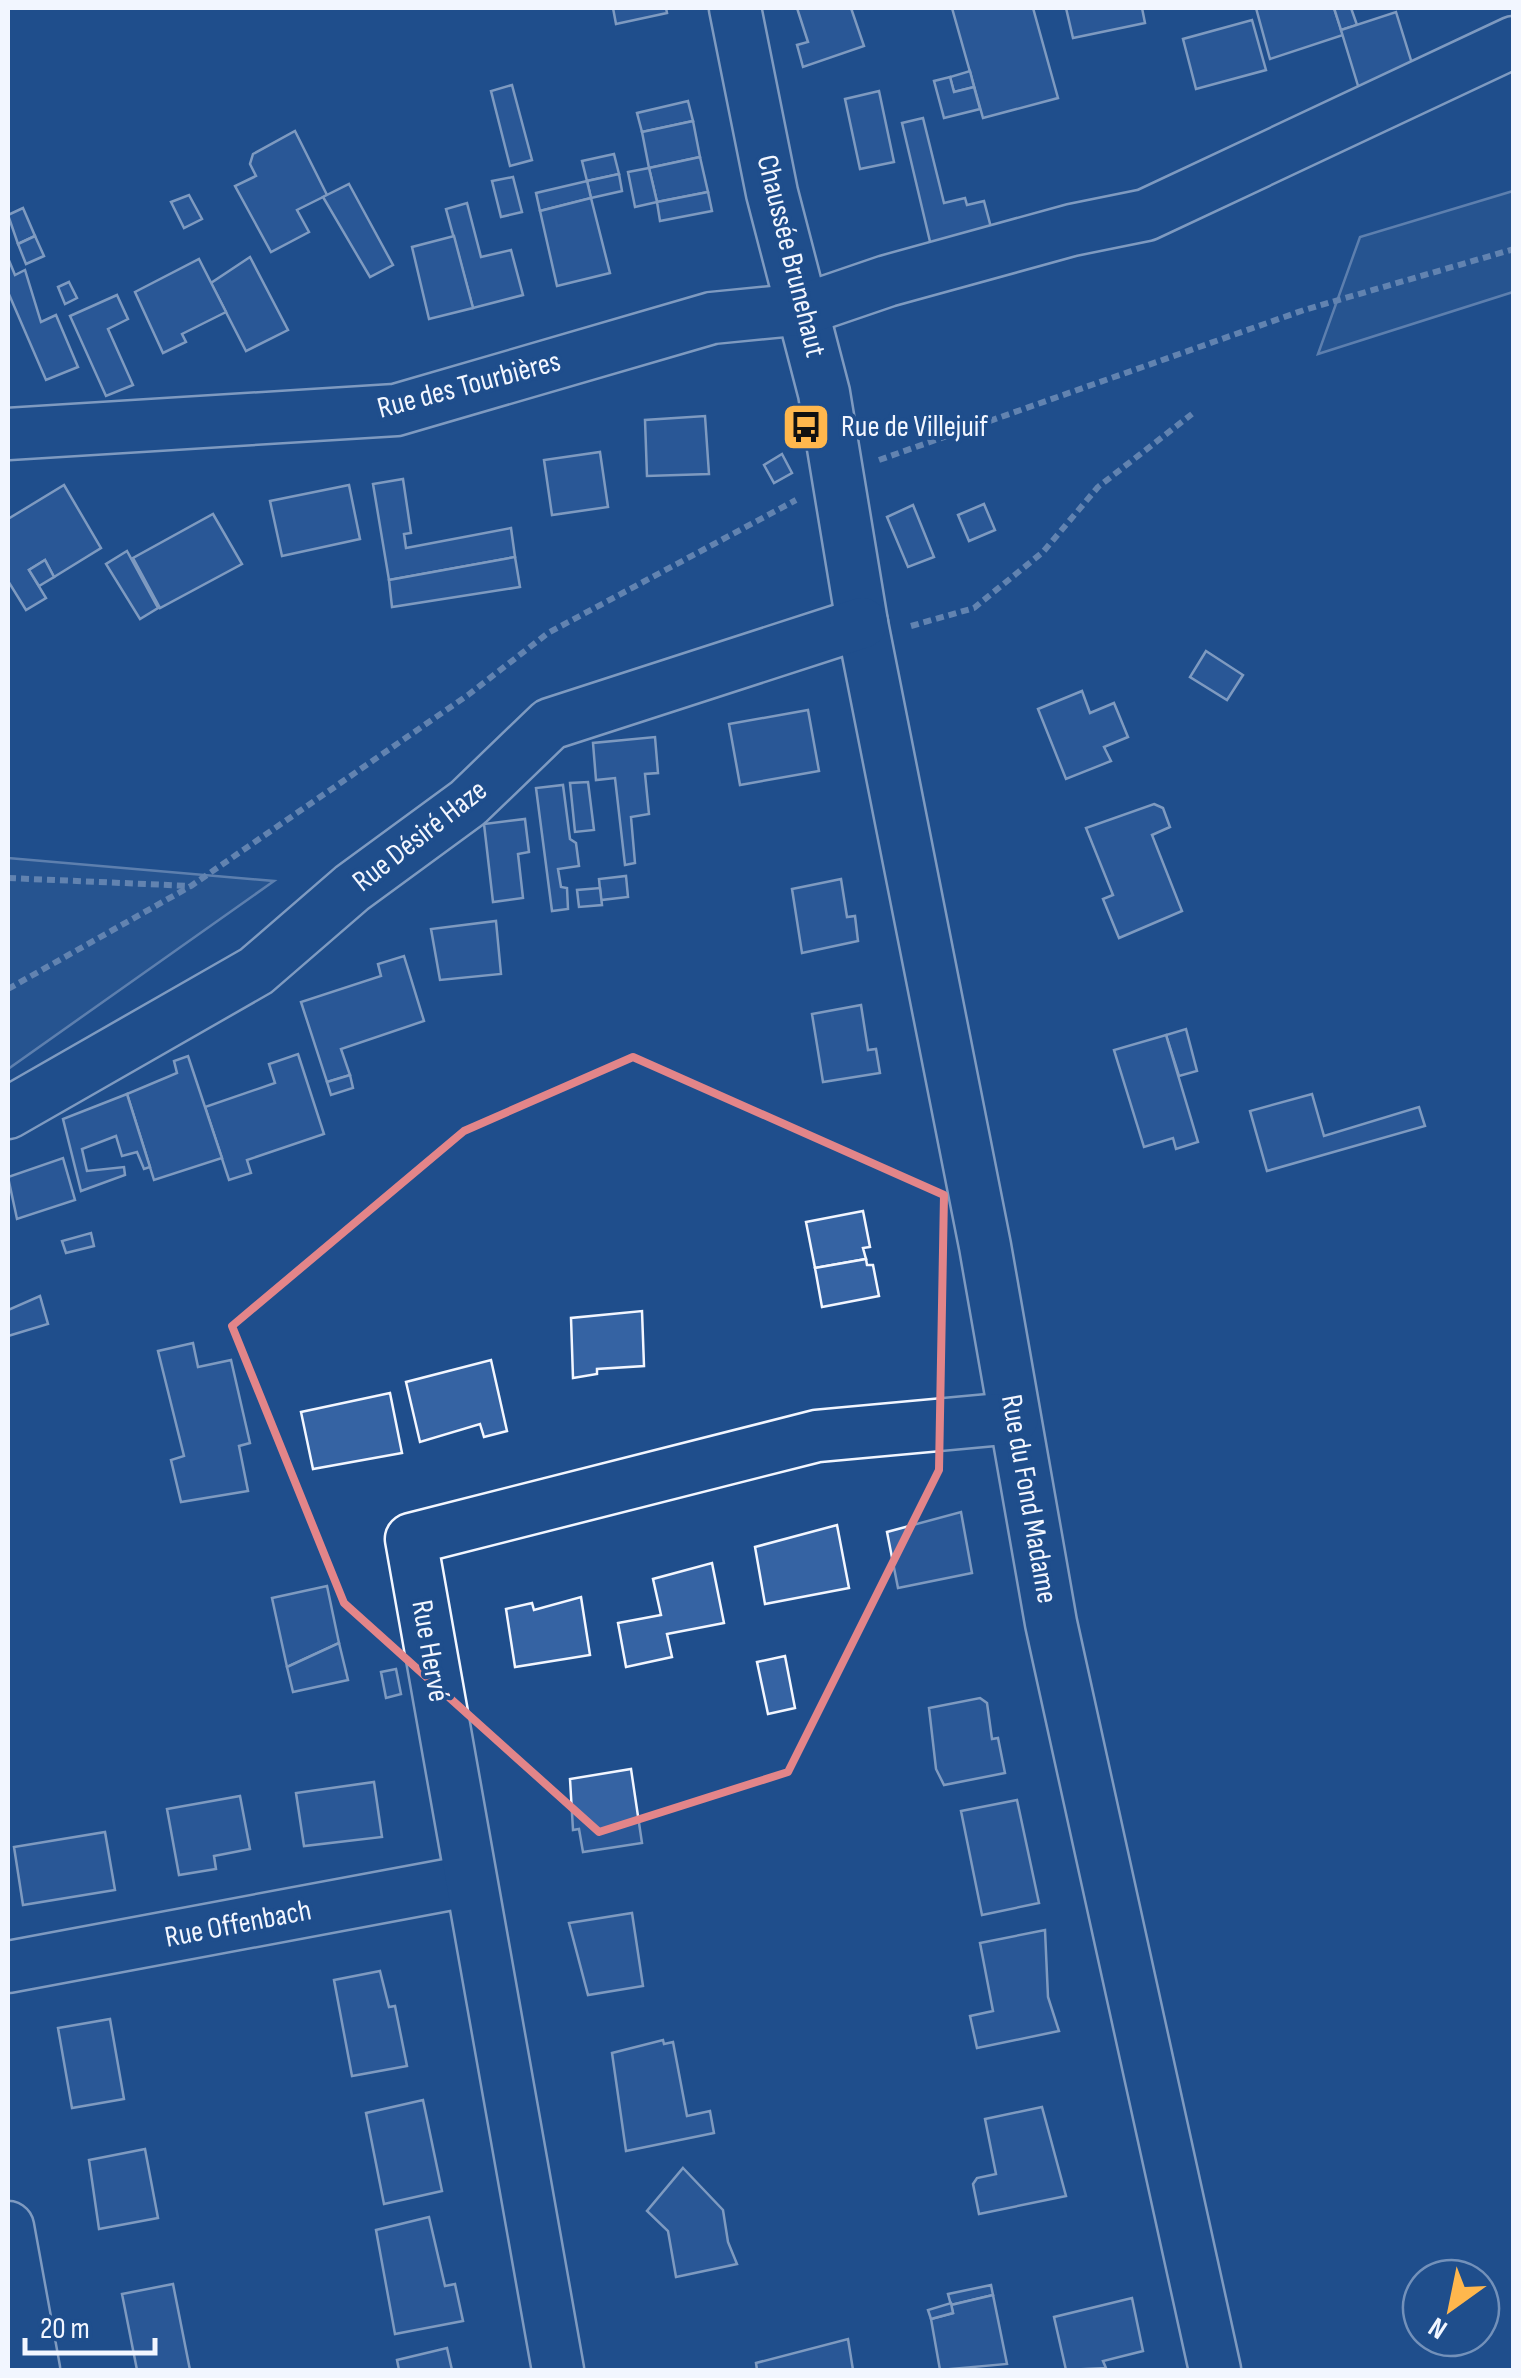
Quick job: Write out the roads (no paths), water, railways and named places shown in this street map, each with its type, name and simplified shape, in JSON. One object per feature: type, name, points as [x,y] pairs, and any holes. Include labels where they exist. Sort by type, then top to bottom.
[{"type":"street","name":"Chaussée Brunehaut","points":[[735,8],[772,192],[805,309],[839,477],[862,623]]},
{"type":"street","points":[[805,309],[886,281],[1072,230],[1146,216],[1514,42]]},
{"type":"street","name":"Rue des Tourbières","points":[[8,434],[396,410],[712,318],[805,309]]},
{"type":"street","name":"Rue Désiré Haze","points":[[8,1113],[256,972],[352,888],[468,804],[550,724],[862,623]]},
{"type":"street","name":"Rue du Fond Madame","points":[[862,623],[986,1246],[1051,1623],[1215,2370]]},
{"type":"street","name":"Rue Hervé","points":[[558,2370],[468,1881],[411,1539],[818,1436],[1013,1418]]},
{"type":"street","name":"Rue Offenbach","points":[[8,1967],[468,1881]]},
{"type":"street","points":[[8,2227],[34,2370]]},
{"type":"place","name":"Rue de Villejuif","points":[[806,427]]}]
